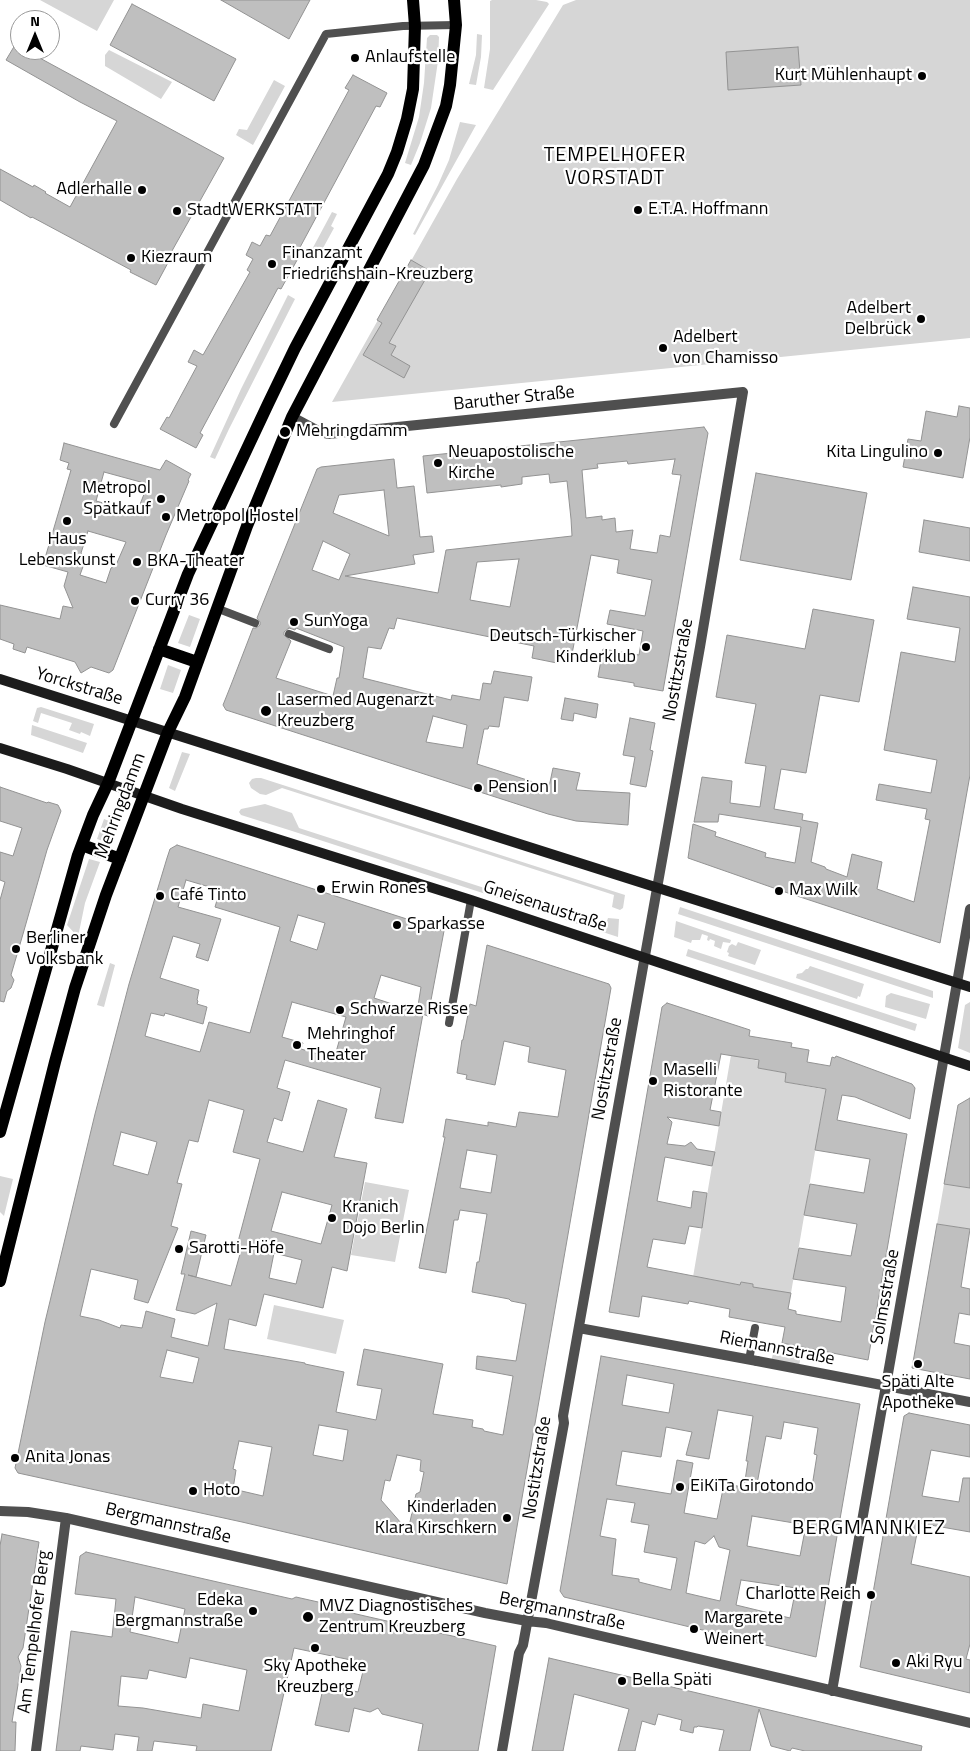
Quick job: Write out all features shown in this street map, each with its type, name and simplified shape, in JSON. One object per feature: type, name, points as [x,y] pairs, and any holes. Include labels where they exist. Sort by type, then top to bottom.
[{"type":"main road","name":"Mehringdamm","points":[[0,1132],[82,845],[108,783],[188,574],[295,348],[388,174],[401,141],[412,94],[415,65],[413,0]]},
{"type":"main road","name":"Mehringdamm","points":[[0,1281],[45,1100],[93,932],[168,732],[185,697],[247,526],[292,417],[424,165],[446,106],[456,25],[454,0]]},
{"type":"main road","points":[[159,648],[197,662]]},
{"type":"main road","name":"Yorckstraße","points":[[0,679],[168,732]]},
{"type":"main road","points":[[168,732],[970,986]]},
{"type":"main road","points":[[0,748],[108,783]]},
{"type":"main road","name":"Gneisenaustraße","points":[[108,783],[221,822],[471,900],[645,957],[970,1066]]},
{"type":"main road","points":[[82,845],[120,859]]},
{"type":"street","name":"Baruther Straße","points":[[292,417],[320,432],[328,434],[743,392]]},
{"type":"street","name":"Nostitzstraße","points":[[502,1751],[519,1653],[523,1645],[560,1446],[564,1423],[563,1416],[743,392]]},
{"type":"street","name":"Solmsstraße","points":[[832,1691],[970,910]]},
{"type":"street","name":"Riemannstraße","points":[[579,1328],[970,1402]]},
{"type":"street","name":"Bergmannstraße","points":[[0,1511],[28,1512],[66,1518],[527,1621],[546,1623],[970,1723]]},
{"type":"street","name":"Am Tempelhofer Berg","points":[[36,1751],[66,1518]]},
{"type":"lane","points":[[114,424],[326,34],[415,26],[456,25]]},
{"type":"lane","points":[[216,608],[255,623]]},
{"type":"lane","points":[[289,634],[329,649]]},
{"type":"lane","points":[[449,1023],[471,900]]},
{"type":"lane","points":[[753,1360],[755,1328]]},
{"type":"shaded area","points":[[40,0],[114,0],[97,31]]},
{"type":"shaded area","points":[[536,0],[549,4],[493,90],[484,88],[490,49],[490,1]]},
{"type":"shaded area","points":[[576,0],[970,0],[970,338],[332,402],[457,179],[563,5]]},
{"type":"shaded area","points":[[477,34],[482,35],[481,57],[476,85],[469,84],[476,55]]},
{"type":"shaded area","points":[[430,35],[437,35],[439,37],[438,61],[431,108],[411,165],[405,163],[419,117],[424,83],[427,38]]},
{"type":"shaded area","points":[[109,50],[172,82],[161,99],[105,66],[105,55]]},
{"type":"shaded area","points":[[274,80],[285,86],[253,145],[236,135],[239,129],[247,130]]},
{"type":"shaded area","points":[[460,122],[476,125],[415,235],[413,234],[449,160]]},
{"type":"shaded area","points":[[332,212],[337,214],[331,226],[334,228],[317,259],[309,255]]},
{"type":"shaded area","points":[[288,295],[295,299],[215,459],[210,457],[241,389]]},
{"type":"shaded area","points":[[189,615],[200,619],[190,647],[178,643]]},
{"type":"shaded area","points":[[168,665],[181,670],[173,693],[160,689]]},
{"type":"shaded area","points":[[41,707],[94,724],[90,736],[69,730],[72,723],[41,713],[38,723],[33,721],[37,708]]},
{"type":"shaded area","points":[[32,725],[87,743],[83,753],[31,735]]},
{"type":"shaded area","points":[[182,752],[190,754],[175,791],[169,788]]},
{"type":"shaded area","points":[[261,778],[625,895],[623,908],[620,910],[612,907],[614,895],[282,788],[266,795],[260,794],[251,788],[249,783],[252,779]]},
{"type":"shaded area","points":[[265,804],[292,813],[299,828],[605,927],[608,918],[619,919],[618,937],[241,815],[239,812],[241,809]]},
{"type":"shaded area","points":[[104,819],[116,824],[109,843],[97,839]]},
{"type":"shaded area","points":[[89,859],[100,862],[85,903],[78,937],[67,925]]},
{"type":"shaded area","points":[[680,907],[933,991],[933,998],[678,914]]},
{"type":"shaded area","points":[[676,921],[731,940],[730,943],[723,942],[721,949],[714,946],[715,941],[707,940],[708,936],[702,934],[700,940],[692,940],[691,943],[674,937]]},
{"type":"shaded area","points":[[738,942],[761,950],[755,965],[728,956],[729,946],[732,944],[736,946]]},
{"type":"shaded area","points":[[688,949],[917,1024],[915,1031],[686,956]]},
{"type":"shaded area","points":[[110,963],[115,965],[104,1007],[97,1005]]},
{"type":"shaded area","points":[[810,966],[864,984],[860,997],[858,996],[857,999],[796,978],[797,974],[802,973]]},
{"type":"shaded area","points":[[891,993],[930,1004],[926,1019],[885,1007],[886,996]]},
{"type":"shaded area","points":[[970,1002],[970,1053],[958,1048],[965,1005]]},
{"type":"shaded area","points":[[731,1055],[759,1061],[758,1068],[786,1073],[785,1082],[822,1089],[822,1086],[826,1087],[791,1293],[751,1296],[753,1284],[741,1282],[740,1285],[693,1277]]},
{"type":"shaded area","points":[[0,1176],[13,1179],[4,1216],[0,1212]]},
{"type":"shaded area","points":[[365,1182],[409,1190],[395,1262],[351,1255]]},
{"type":"shaded area","points":[[944,1184],[970,1188],[970,1229],[937,1224]]},
{"type":"shaded area","points":[[274,1305],[344,1320],[336,1354],[267,1339]]},
{"type":"shaded area","points":[[774,1349],[786,1351],[789,1354],[789,1351],[801,1354],[799,1367],[771,1362]]},
{"type":"building","points":[[221,0],[310,0],[289,39]]},
{"type":"building","points":[[132,4],[236,59],[214,101],[110,45]]},
{"type":"building","points":[[798,47],[801,85],[728,90],[726,52]]},
{"type":"building","points":[[10,53],[10,60],[43,60],[224,158],[168,258],[170,259],[156,285],[0,200],[0,169],[33,187],[34,185],[70,207],[117,121],[6,60]]},
{"type":"building","points":[[353,75],[387,93],[380,107],[376,106],[298,251],[301,253],[281,289],[278,288],[200,433],[203,435],[196,448],[160,429],[167,417],[169,418],[197,366],[188,362],[194,350],[203,355],[250,272],[247,270],[253,259],[246,255],[252,242],[260,246],[266,235],[270,236],[349,90],[345,88]]},
{"type":"building","points":[[411,260],[430,271],[389,343],[396,346],[391,355],[410,366],[404,378],[363,355],[382,323],[377,320]]},
{"type":"building","points":[[959,406],[970,408],[970,437],[963,478],[903,467],[908,439],[921,441],[926,411],[957,417]]},
{"type":"building","points":[[704,427],[708,433],[663,691],[634,686],[634,683],[598,677],[603,649],[639,655],[643,631],[607,624],[610,610],[645,616],[652,580],[617,573],[619,560],[591,555],[572,654],[559,651],[557,663],[532,658],[534,646],[397,618],[394,629],[389,628],[381,649],[368,647],[363,678],[451,700],[452,695],[480,700],[483,683],[491,684],[494,671],[532,677],[528,701],[504,697],[499,727],[489,726],[488,729],[484,729],[477,764],[549,787],[553,768],[580,773],[576,790],[630,793],[628,825],[576,821],[548,814],[226,710],[223,705],[253,628],[260,625],[257,618],[317,469],[321,467],[394,459],[397,488],[414,486],[420,537],[432,536],[434,552],[413,555],[415,564],[345,576],[438,593],[446,550],[572,536],[567,481],[550,483],[549,474],[522,477],[522,484],[427,493],[423,456]],"holes":[[[675,459],[672,474],[681,475],[670,537],[660,535],[657,553],[630,549],[633,530],[616,532],[615,518],[602,520],[602,516],[586,518],[582,470],[598,468],[597,464],[627,461],[628,464]],[[384,490],[389,536],[333,513],[339,495]],[[323,541],[350,554],[339,580],[312,570]],[[519,559],[510,607],[470,600],[477,562]],[[289,628],[295,630],[296,628],[344,647],[339,678],[337,678],[333,696],[276,678],[291,641],[284,635],[284,632]],[[433,716],[467,725],[463,748],[426,742]]]},
{"type":"building","points":[[64,443],[160,470],[166,460],[191,474],[113,670],[109,673],[91,667],[81,673],[75,662],[27,647],[25,653],[13,649],[14,644],[0,639],[0,605],[60,619],[63,606],[73,608],[64,586],[68,572],[43,565],[71,470],[67,469],[69,463],[60,460]],"holes":[[[104,472],[148,484],[137,512],[96,501]],[[88,531],[126,542],[116,565],[111,568],[106,583],[80,575],[85,561],[81,553]]]},
{"type":"building","points":[[756,473],[867,493],[851,580],[740,560]]},
{"type":"building","points":[[924,520],[970,528],[970,561],[919,552]]},
{"type":"building","points":[[913,587],[970,597],[970,775],[940,943],[688,858],[693,824],[716,832],[715,836],[766,853],[765,857],[795,863],[801,827],[719,814],[718,822],[694,822],[702,777],[732,781],[730,803],[760,807],[766,766],[745,763],[756,704],[716,697],[727,635],[805,649],[813,609],[874,620],[859,702],[820,695],[806,773],[781,769],[774,809],[803,814],[802,820],[818,823],[811,862],[847,877],[852,854],[882,862],[877,889],[914,902],[930,820],[925,819],[927,809],[876,800],[879,784],[931,793],[937,760],[884,750],[901,652],[955,662],[960,628],[907,619]]},
{"type":"building","points":[[565,698],[598,704],[596,718],[574,713],[573,721],[561,719]]},
{"type":"building","points":[[630,718],[655,723],[650,750],[653,751],[646,787],[630,784],[635,757],[623,755]]},
{"type":"building","points":[[0,787],[58,805],[61,811],[47,850],[11,975],[14,980],[11,988],[7,991],[4,1002],[0,1001],[0,900],[5,882],[0,880],[0,852],[13,856],[22,828],[0,821]]},
{"type":"building","points":[[177,845],[444,931],[428,1016],[423,1014],[403,1123],[375,1118],[381,1088],[285,1060],[277,1088],[290,1092],[282,1121],[274,1118],[267,1142],[303,1152],[318,1100],[347,1109],[334,1157],[367,1163],[347,1271],[332,1267],[323,1308],[264,1294],[256,1326],[229,1319],[224,1349],[344,1372],[336,1412],[376,1420],[382,1389],[357,1385],[364,1349],[443,1364],[433,1414],[473,1420],[472,1427],[503,1435],[513,1376],[476,1369],[477,1356],[516,1361],[526,1304],[472,1292],[487,1214],[460,1210],[458,1220],[454,1220],[446,1273],[419,1268],[445,1137],[443,1137],[446,1119],[488,1126],[488,1122],[516,1127],[519,1112],[558,1117],[566,1070],[528,1062],[530,1047],[504,1041],[495,1085],[466,1079],[467,1075],[457,1073],[470,1004],[476,1006],[487,945],[609,984],[611,988],[507,1584],[242,1522],[18,1473],[15,1468],[45,1322],[95,1114],[129,984],[170,849]],"holes":[[[186,880],[220,890],[215,907],[280,927],[250,1033],[209,1022],[200,1052],[145,1036],[151,1013],[164,1016],[165,1013],[203,1024],[207,1007],[197,1004],[199,990],[160,978],[173,936],[200,944],[196,957],[208,961],[221,919],[178,907]],[[298,915],[325,923],[317,950],[290,941]],[[381,975],[421,987],[417,1012],[374,998]],[[292,1002],[346,1017],[334,1059],[301,1049],[303,1043],[282,1037]],[[209,1100],[244,1110],[233,1152],[260,1159],[235,1253],[240,1254],[231,1286],[188,1275],[196,1277],[206,1235],[191,1231],[181,1274],[185,1274],[176,1310],[195,1314],[217,1303],[208,1346],[171,1337],[175,1319],[146,1311],[142,1328],[121,1325],[120,1328],[99,1320],[80,1316],[91,1269],[138,1280],[134,1299],[148,1303],[178,1228],[171,1226],[182,1184],[177,1183],[189,1140],[198,1142]],[[121,1132],[157,1142],[148,1175],[113,1165]],[[467,1150],[497,1155],[491,1193],[460,1188]],[[282,1192],[332,1205],[321,1244],[271,1231]],[[274,1253],[302,1260],[296,1284],[269,1278]],[[167,1350],[199,1358],[193,1383],[160,1377]],[[319,1425],[348,1430],[343,1461],[313,1455]],[[239,1441],[272,1447],[263,1496],[233,1489],[236,1470],[233,1469]],[[397,1455],[421,1460],[420,1471],[424,1472],[420,1492],[416,1494],[408,1531],[381,1500],[385,1480],[390,1481]]]},
{"type":"building","points":[[667,1003],[750,1030],[749,1036],[792,1043],[791,1047],[809,1050],[807,1062],[830,1066],[832,1057],[835,1058],[836,1056],[912,1084],[915,1088],[910,1119],[855,1097],[842,1095],[837,1120],[907,1134],[868,1360],[782,1343],[785,1327],[729,1317],[730,1309],[689,1301],[688,1304],[642,1296],[639,1317],[609,1312],[662,1007]],"holes":[[[721,1054],[759,1060],[758,1068],[786,1073],[785,1082],[826,1089],[815,1150],[870,1159],[864,1193],[810,1184],[804,1215],[857,1224],[851,1256],[799,1248],[793,1279],[846,1287],[841,1322],[796,1314],[796,1311],[788,1309],[791,1293],[753,1287],[753,1284],[741,1282],[740,1285],[647,1267],[653,1239],[685,1244],[689,1226],[702,1228],[707,1193],[693,1191],[691,1208],[657,1201],[665,1157],[712,1166],[715,1152],[697,1149],[691,1142],[685,1146],[667,1144],[672,1122],[667,1117],[719,1126],[721,1112],[710,1110]]]},
{"type":"building","points":[[970,1098],[970,1188],[944,1184],[958,1105]]},
{"type":"building","points":[[937,1224],[970,1229],[961,1287],[970,1289],[970,1315],[959,1313],[954,1343],[970,1346],[970,1379],[912,1368]]},
{"type":"building","points":[[601,1356],[860,1404],[816,1657],[564,1597],[560,1591]],"holes":[[[627,1375],[674,1384],[669,1413],[622,1405]],[[718,1410],[753,1416],[744,1487],[724,1484],[717,1519],[684,1513],[693,1463],[677,1460],[671,1494],[616,1485],[622,1451],[661,1457],[666,1427],[692,1432],[686,1455],[709,1459]],[[784,1422],[818,1428],[814,1454],[817,1455],[811,1493],[757,1484],[766,1436],[781,1439]],[[607,1499],[635,1503],[631,1522],[649,1525],[644,1552],[677,1558],[671,1590],[639,1582],[639,1579],[612,1575],[616,1539],[600,1536]],[[752,1516],[806,1525],[800,1556],[747,1546]],[[714,1536],[719,1547],[730,1550],[720,1601],[686,1593],[695,1541],[705,1544]],[[741,1580],[796,1588],[790,1618],[736,1605]]]},
{"type":"building","points":[[909,1413],[970,1425],[970,1457],[931,1450],[922,1496],[959,1502],[963,1478],[970,1478],[970,1532],[919,1523],[911,1564],[970,1577],[970,1644],[966,1659],[970,1660],[970,1693],[860,1667],[904,1416]]},
{"type":"building","points":[[2,1534],[39,1542],[23,1648],[18,1657],[21,1666],[12,1722],[16,1722],[15,1751],[0,1751],[0,1546]]},
{"type":"building","points":[[86,1552],[292,1599],[296,1597],[327,1604],[330,1608],[496,1646],[478,1751],[418,1751],[423,1724],[382,1714],[378,1708],[370,1712],[354,1708],[349,1732],[315,1725],[324,1684],[358,1692],[365,1663],[294,1648],[271,1751],[196,1751],[197,1746],[154,1741],[152,1751],[137,1751],[139,1737],[115,1734],[113,1750],[81,1746],[80,1751],[56,1751],[71,1631],[112,1637],[116,1599],[75,1594],[80,1556]],"holes":[[[135,1597],[185,1609],[178,1643],[130,1632]],[[190,1658],[247,1670],[239,1711],[203,1704],[201,1718],[143,1708],[118,1706],[121,1676],[147,1679],[149,1670],[186,1678]]]},
{"type":"building","points":[[549,1658],[922,1746],[921,1751],[805,1751],[792,1748],[790,1751],[771,1746],[759,1709],[750,1751],[719,1751],[724,1730],[698,1726],[694,1727],[693,1733],[680,1730],[682,1720],[658,1714],[655,1725],[642,1721],[635,1751],[618,1751],[629,1709],[574,1694],[563,1751],[532,1751]]},
{"type":"place","name":"Anlaufstelle","points":[[355,58]]},
{"type":"place","name":"Kurt Mühlenhaupt","points":[[922,76]]},
{"type":"place","name":"Adlerhalle","points":[[142,190]]},
{"type":"place","name":"E.T.A. Hoffmann","points":[[638,210]]},
{"type":"place","name":"StadtWERKSTATT","points":[[177,211]]},
{"type":"place","name":"Kiezraum","points":[[131,258]]},
{"type":"place","name":"Finanzamt Friedrichshain-Kreuzberg","points":[[272,264]]},
{"type":"place","name":"Adelbert Delbrück","points":[[921,319]]},
{"type":"place","name":"Adelbert von Chamisso","points":[[663,348]]},
{"type":"place","name":"Mehringdamm","points":[[285,432]]},
{"type":"place","name":"Kita Lingulino","points":[[938,453]]},
{"type":"place","name":"Neuapostolische Kirche","points":[[438,463]]},
{"type":"place","name":"Metropol Spätkauf","points":[[161,499]]},
{"type":"place","name":"Metropol Hostel","points":[[166,517]]},
{"type":"place","name":"Haus Lebenskunst","points":[[67,521]]},
{"type":"place","name":"BKA-Theater","points":[[137,562]]},
{"type":"place","name":"Curry 36","points":[[135,601]]},
{"type":"place","name":"SunYoga","points":[[294,622]]},
{"type":"place","name":"Deutsch-Türkischer Kinderklub","points":[[646,647]]},
{"type":"place","name":"Lasermed Augenarzt Kreuzberg","points":[[266,711]]},
{"type":"place","name":"Pension I","points":[[478,788]]},
{"type":"place","name":"Erwin Rones","points":[[321,889]]},
{"type":"place","name":"Max Wilk","points":[[779,891]]},
{"type":"place","name":"Café Tinto","points":[[160,896]]},
{"type":"place","name":"Sparkasse","points":[[397,925]]},
{"type":"place","name":"Berliner Volksbank","points":[[16,949]]},
{"type":"place","name":"Schwarze Risse","points":[[340,1010]]},
{"type":"place","name":"Mehringhof Theater","points":[[297,1045]]},
{"type":"place","name":"Maselli Ristorante","points":[[653,1081]]},
{"type":"place","name":"Kranich Dojo Berlin","points":[[332,1218]]},
{"type":"place","name":"Sarotti-Höfe","points":[[179,1249]]},
{"type":"place","name":"Späti Alte Apotheke","points":[[918,1364]]},
{"type":"place","name":"Anita Jonas","points":[[15,1458]]},
{"type":"place","name":"EiKiTa Girotondo","points":[[680,1487]]},
{"type":"place","name":"Hoto","points":[[193,1491]]},
{"type":"place","name":"Kinderladen Klara Kirschkern","points":[[507,1518]]},
{"type":"place","name":"Charlotte Reich","points":[[871,1595]]},
{"type":"place","name":"Edeka Bergmannstraße","points":[[253,1611]]},
{"type":"place","name":"MVZ Diagnostisches Zentrum Kreuzberg","points":[[308,1617]]},
{"type":"place","name":"Margarete Weinert","points":[[694,1629]]},
{"type":"place","name":"Sky Apotheke Kreuzberg","points":[[315,1648]]},
{"type":"place","name":"Aki Ryu","points":[[896,1663]]},
{"type":"place","name":"Bella Späti","points":[[622,1681]]},
{"type":"district","name":"TEMPELHOFER VORSTADT","points":[[615,168]]},
{"type":"district","name":"BERGMANNKIEZ","points":[[869,1529]]}]
